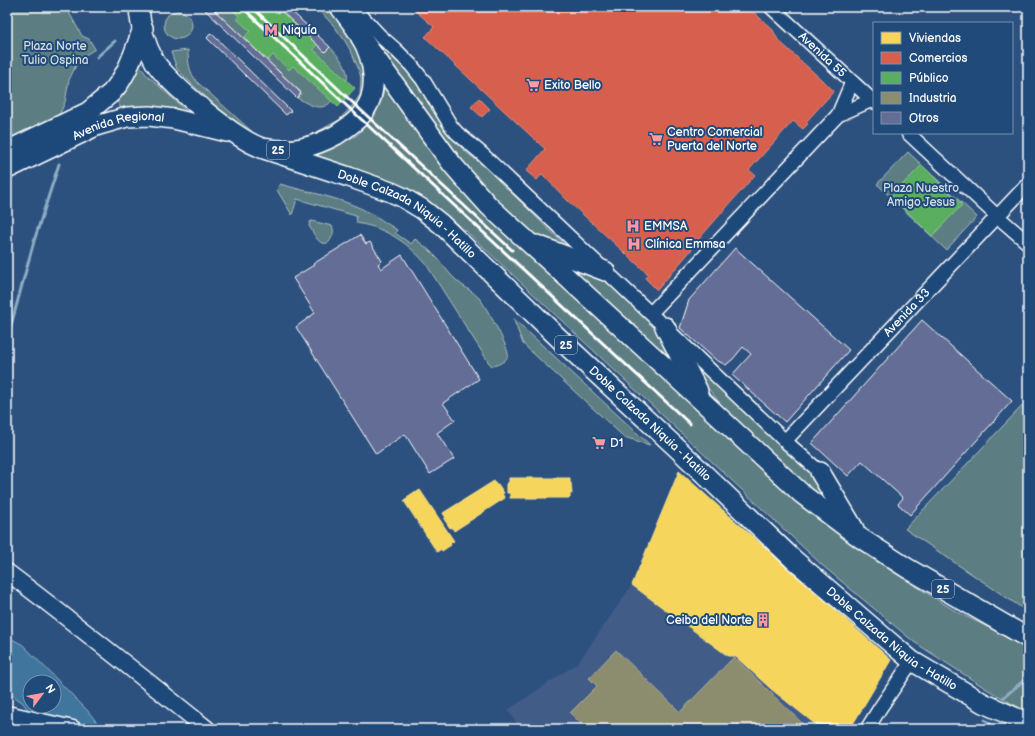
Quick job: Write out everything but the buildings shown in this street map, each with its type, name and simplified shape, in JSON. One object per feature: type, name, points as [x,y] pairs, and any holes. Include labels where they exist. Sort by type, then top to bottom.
[{"type":"highway","name":"25","points":[[139,7],[143,28],[150,51],[164,74],[186,94],[236,134],[261,148],[292,150],[308,147],[327,140],[347,128],[361,115],[370,101],[373,76],[369,55],[362,38]]},
{"type":"highway","name":"25","points":[[340,7],[452,164],[489,206],[802,494],[859,537],[907,568],[1028,638]]},
{"type":"highway","name":"Avenida Regional","points":[[7,151],[88,112],[111,93],[125,72],[143,28]]},
{"type":"highway","name":"Avenida Regional","points":[[7,169],[96,126],[127,118],[149,116],[174,119],[236,134]]},
{"type":"highway","name":"Doble Calzada Niquia - Hatillo","points":[[261,148],[391,192],[431,215],[793,559],[912,661],[983,703],[1028,723]]},
{"type":"highway","points":[[528,241],[605,271]]},
{"type":"highway","points":[[666,327],[703,402]]},
{"type":"highway","points":[[820,472],[859,537]]},
{"type":"main road","points":[[7,572],[103,645],[207,729]]},
{"type":"main road","points":[[7,714],[73,729]]},
{"type":"street","points":[[353,7],[380,36],[411,65],[423,80],[451,126],[458,133],[666,327],[785,441],[820,472]]},
{"type":"street","name":"Avenida 55","points":[[771,7],[873,101]]},
{"type":"street","points":[[651,313],[838,115],[852,82]]},
{"type":"street","points":[[838,115],[873,101]]},
{"type":"street","points":[[909,134],[1028,243]]},
{"type":"street","name":"Avenida 33","points":[[785,441],[1028,184]]},
{"type":"street","points":[[867,729],[912,661]]},
{"type":"shaded area","points":[[632,585],[728,655],[735,656],[771,689],[820,728],[520,729],[508,710],[578,663]]},
{"type":"shaded area","points":[[7,636],[23,645],[52,674],[22,674],[22,702],[7,692]]},
{"type":"shaded area","points":[[62,685],[87,710],[102,729],[43,729],[31,714],[62,714]]},
{"type":"green space","name":"Plaza Norte Tulio Ospina","points":[[7,7],[66,7],[82,36],[89,39],[95,49],[79,59],[69,80],[65,102],[56,120],[7,143]]},
{"type":"green space","points":[[211,7],[279,7],[278,8],[325,52],[330,47],[337,55],[344,65],[347,75],[347,80],[343,89],[329,104],[322,107],[308,104],[297,98],[301,92]]},
{"type":"green space","points":[[316,7],[327,7],[348,31],[356,45],[364,66],[365,77],[363,94],[345,120],[334,127],[302,141],[288,145],[278,146],[257,142],[177,69],[171,52],[188,50],[190,67],[197,82],[257,136],[266,140],[277,140],[299,138],[313,134],[339,120],[353,105],[360,95],[361,78],[352,53],[345,41],[334,26]]},
{"type":"green space","points":[[178,11],[188,15],[192,25],[188,35],[178,39],[168,35],[164,25],[168,15]]},
{"type":"green space","points":[[367,29],[402,60],[450,136],[467,153],[484,166],[576,256],[549,246],[512,216],[480,183],[466,166]]},
{"type":"green space","points":[[138,62],[145,73],[196,120],[124,113],[116,100]]},
{"type":"green space","points":[[385,81],[428,144],[795,499],[868,556],[957,612],[1028,647],[1028,713],[985,688],[914,642],[823,566],[466,231],[433,206],[396,185],[357,169],[311,157],[334,148],[357,135],[374,117],[382,99]]},
{"type":"green space","name":"Plaza Nuestro Amigo Jesus","points":[[908,152],[977,217],[946,250],[877,184]]},
{"type":"green space","points":[[280,184],[332,198],[362,209],[397,230],[395,233],[411,244],[415,239],[435,256],[453,278],[480,299],[504,342],[508,354],[506,359],[492,366],[489,363],[426,264],[406,244],[394,236],[378,229],[357,223],[356,216],[297,199],[292,215],[277,190]]},
{"type":"green space","points":[[312,221],[332,226],[333,232],[329,242],[322,243],[317,239],[309,226],[310,222]]},
{"type":"green space","points":[[571,269],[601,275],[664,333],[680,369]]},
{"type":"green space","points":[[513,318],[650,445],[624,437],[523,344]]},
{"type":"green space","points":[[688,357],[809,470],[840,515],[811,493],[738,425],[702,381]]},
{"type":"green space","points":[[1024,404],[1028,407],[1028,612],[905,529]]},
{"type":"waterway","points":[[97,57],[115,41]]},
{"type":"waterway","points":[[7,340],[34,241],[59,164]]},
{"type":"waterway","points":[[1004,697],[1028,677]]},
{"type":"waterway","points":[[985,720],[997,729]]},
{"type":"railway","points":[[242,7],[690,424]]},
{"type":"railway","points":[[252,7],[512,250]]},
{"type":"place","name":"Niquía","points":[[271,30]]},
{"type":"place","name":"Exito Bello","points":[[533,85]]},
{"type":"place","name":"Centro Comercial Puerta del Norte","points":[[656,139]]},
{"type":"place","name":"EMMSA","points":[[633,226]]},
{"type":"place","name":"Clínica Emmsa","points":[[634,244]]},
{"type":"place","name":"D1","points":[[599,443]]},
{"type":"place","name":"Ceiba del Norte","points":[[763,620]]}]
